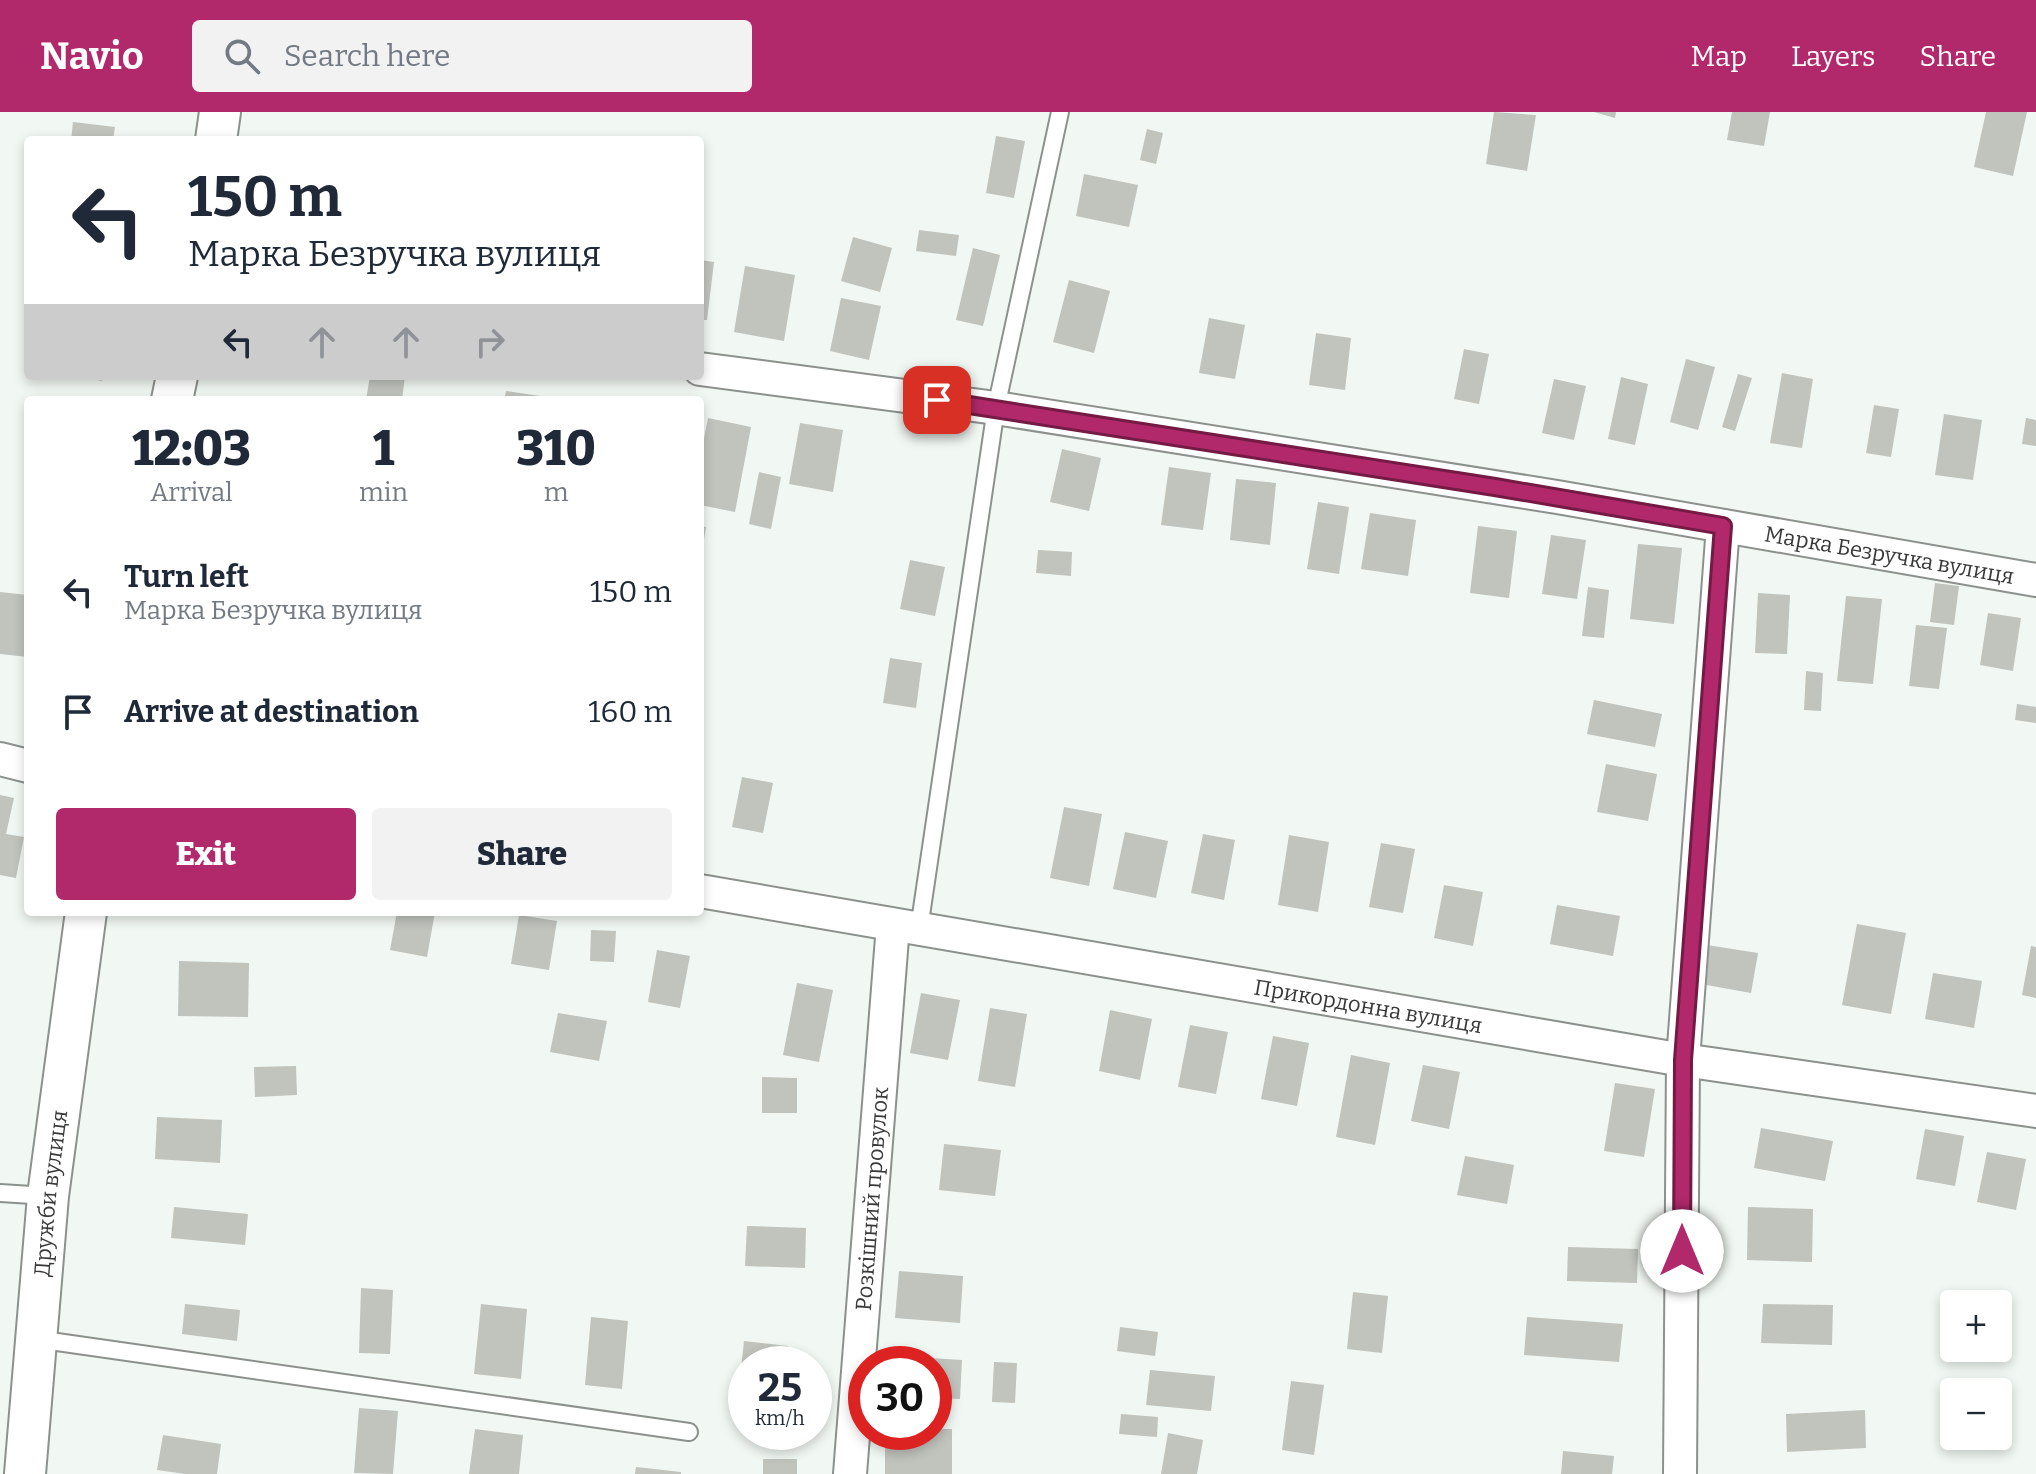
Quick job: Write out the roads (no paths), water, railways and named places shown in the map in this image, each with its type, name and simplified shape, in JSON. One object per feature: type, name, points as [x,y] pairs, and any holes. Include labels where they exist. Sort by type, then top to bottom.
[{"type":"street","points":[[217,136],[220,112]]},
{"type":"street","name":"Марка Безручка вулиця","points":[[704,370],[996,408],[2036,580]]},
{"type":"street","points":[[1680,1474],[1683,1060],[1723,526]]},
{"type":"street","points":[[0,759],[24,765]]},
{"type":"street","name":"Прикордонна вулиця","points":[[704,892],[1683,1060],[2036,1111]]},
{"type":"street","name":"Дружби вулиця","points":[[25,1474],[48,1196],[85,916]]},
{"type":"street","name":"Розкішний провулок","points":[[850,1474],[906,927]]},
{"type":"lane","points":[[906,927],[996,408],[1060,112]]},
{"type":"lane","points":[[0,1193],[48,1196]]},
{"type":"lane","points":[[36,1339],[689,1432]]}]
